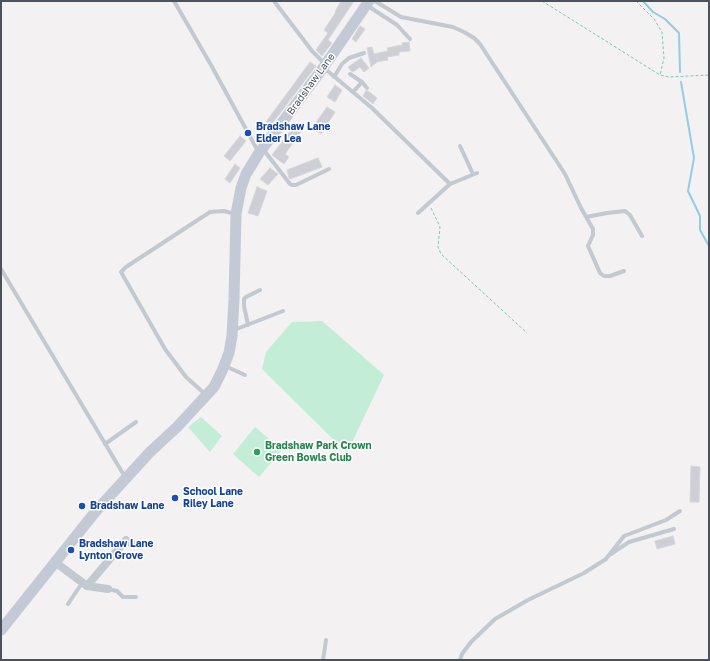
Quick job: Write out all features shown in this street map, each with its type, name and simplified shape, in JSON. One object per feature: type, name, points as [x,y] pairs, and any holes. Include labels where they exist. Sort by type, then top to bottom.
[{"type":"street","name":"Bradshaw Lane","points":[[1,630],[83,527],[150,452],[177,427],[214,387],[229,353],[234,299],[236,214],[241,188],[246,174],[261,151],[370,2]]},
{"type":"street","points":[[84,585],[126,540],[132,544]]},
{"type":"street","points":[[55,562],[84,585],[108,589]]},
{"type":"lane","points":[[174,1],[261,151],[290,184],[296,185],[329,169]]},
{"type":"lane","points":[[274,1],[334,77],[372,108],[450,184]]},
{"type":"lane","points":[[370,2],[410,39]]},
{"type":"lane","points":[[370,2],[401,17],[453,27],[469,35],[480,44],[565,174],[593,229],[594,234],[588,246],[600,273],[604,276],[610,276],[624,271]]},
{"type":"lane","points":[[334,77],[342,64],[348,58],[364,54]]},
{"type":"lane","points":[[350,74],[362,82],[367,88]]},
{"type":"lane","points":[[353,92],[362,82]]},
{"type":"lane","points":[[418,214],[450,184],[475,174],[460,146]]},
{"type":"lane","points":[[207,396],[186,377],[165,349],[121,272],[126,267],[210,212],[224,211],[236,214]]},
{"type":"lane","points":[[586,217],[625,211],[630,215],[642,236]]},
{"type":"lane","points":[[1,269],[126,478]]},
{"type":"lane","points":[[248,325],[244,300],[246,297],[260,290]]},
{"type":"lane","points":[[232,330],[283,311]]},
{"type":"lane","points":[[224,366],[245,375]]},
{"type":"lane","points":[[105,444],[136,422]]},
{"type":"lane","points":[[460,660],[462,654],[471,642],[495,620],[528,600],[584,573],[606,559],[624,536],[666,520],[680,511]]},
{"type":"lane","points":[[609,555],[629,542],[674,529]]},
{"type":"lane","points":[[68,604],[84,585]]},
{"type":"lane","points":[[108,589],[117,591],[123,597],[136,597]]},
{"type":"lane","points":[[323,660],[326,640]]},
{"type":"path","points":[[542,1],[660,75],[669,77],[709,75]]},
{"type":"path","points":[[636,1],[654,20],[662,32],[664,58],[660,75]]},
{"type":"path","points":[[431,202],[431,211],[440,227],[438,247],[441,254],[527,333]]},
{"type":"green space","points":[[322,321],[384,375],[347,453],[262,369],[266,352],[292,322]]},
{"type":"green space","points":[[201,417],[222,436],[210,452],[188,427]]},
{"type":"green space","name":"Bradshaw Park Crown Green Bowls Club","points":[[255,427],[282,450],[259,477],[233,454]]},
{"type":"building","points":[[341,1],[354,1],[328,40],[332,43],[322,56],[316,50],[328,33],[324,30],[336,12]]},
{"type":"building","points":[[360,26],[365,29],[356,42],[352,39]]},
{"type":"building","points":[[409,42],[410,51],[399,52],[399,55],[387,57],[388,60],[377,62],[371,67],[367,48],[372,47],[374,54],[388,51],[387,48]]},
{"type":"building","points":[[361,58],[369,68],[364,72],[360,67],[353,72],[351,71],[348,67]]},
{"type":"building","points":[[310,62],[316,66],[268,129],[263,126]]},
{"type":"building","points":[[335,85],[342,90],[335,102],[327,97]]},
{"type":"building","points":[[366,91],[377,98],[373,104],[363,96]]},
{"type":"building","points":[[327,107],[335,112],[321,134],[312,128]]},
{"type":"building","points":[[296,124],[303,129],[285,154],[289,157],[284,164],[272,155]]},
{"type":"building","points":[[240,136],[246,141],[230,161],[224,156]]},
{"type":"building","points":[[318,158],[322,167],[290,179],[289,178],[287,170]]},
{"type":"building","points":[[235,164],[240,168],[230,183],[225,179]]},
{"type":"building","points":[[270,168],[278,174],[268,185],[260,179]]},
{"type":"building","points":[[257,187],[267,191],[258,216],[248,213]]},
{"type":"building","points":[[691,466],[700,467],[699,502],[690,502]]},
{"type":"building","points":[[673,536],[675,544],[657,549],[655,541]]},
{"type":"waterway","points":[[643,1],[653,12],[665,19],[679,33],[680,72]]},
{"type":"waterway","points":[[681,82],[694,158],[688,191],[700,216],[700,230],[709,246]]},
{"type":"place","name":"Bradshaw Lane Elder Lea","points":[[248,133]]},
{"type":"place","name":"Bradshaw Park Crown Green Bowls Club","points":[[257,452]]},
{"type":"place","name":"School Lane Riley Lane","points":[[175,498]]},
{"type":"place","name":"Bradshaw Lane","points":[[82,506]]},
{"type":"place","name":"Bradshaw Lane Lynton Grove","points":[[71,550]]}]
